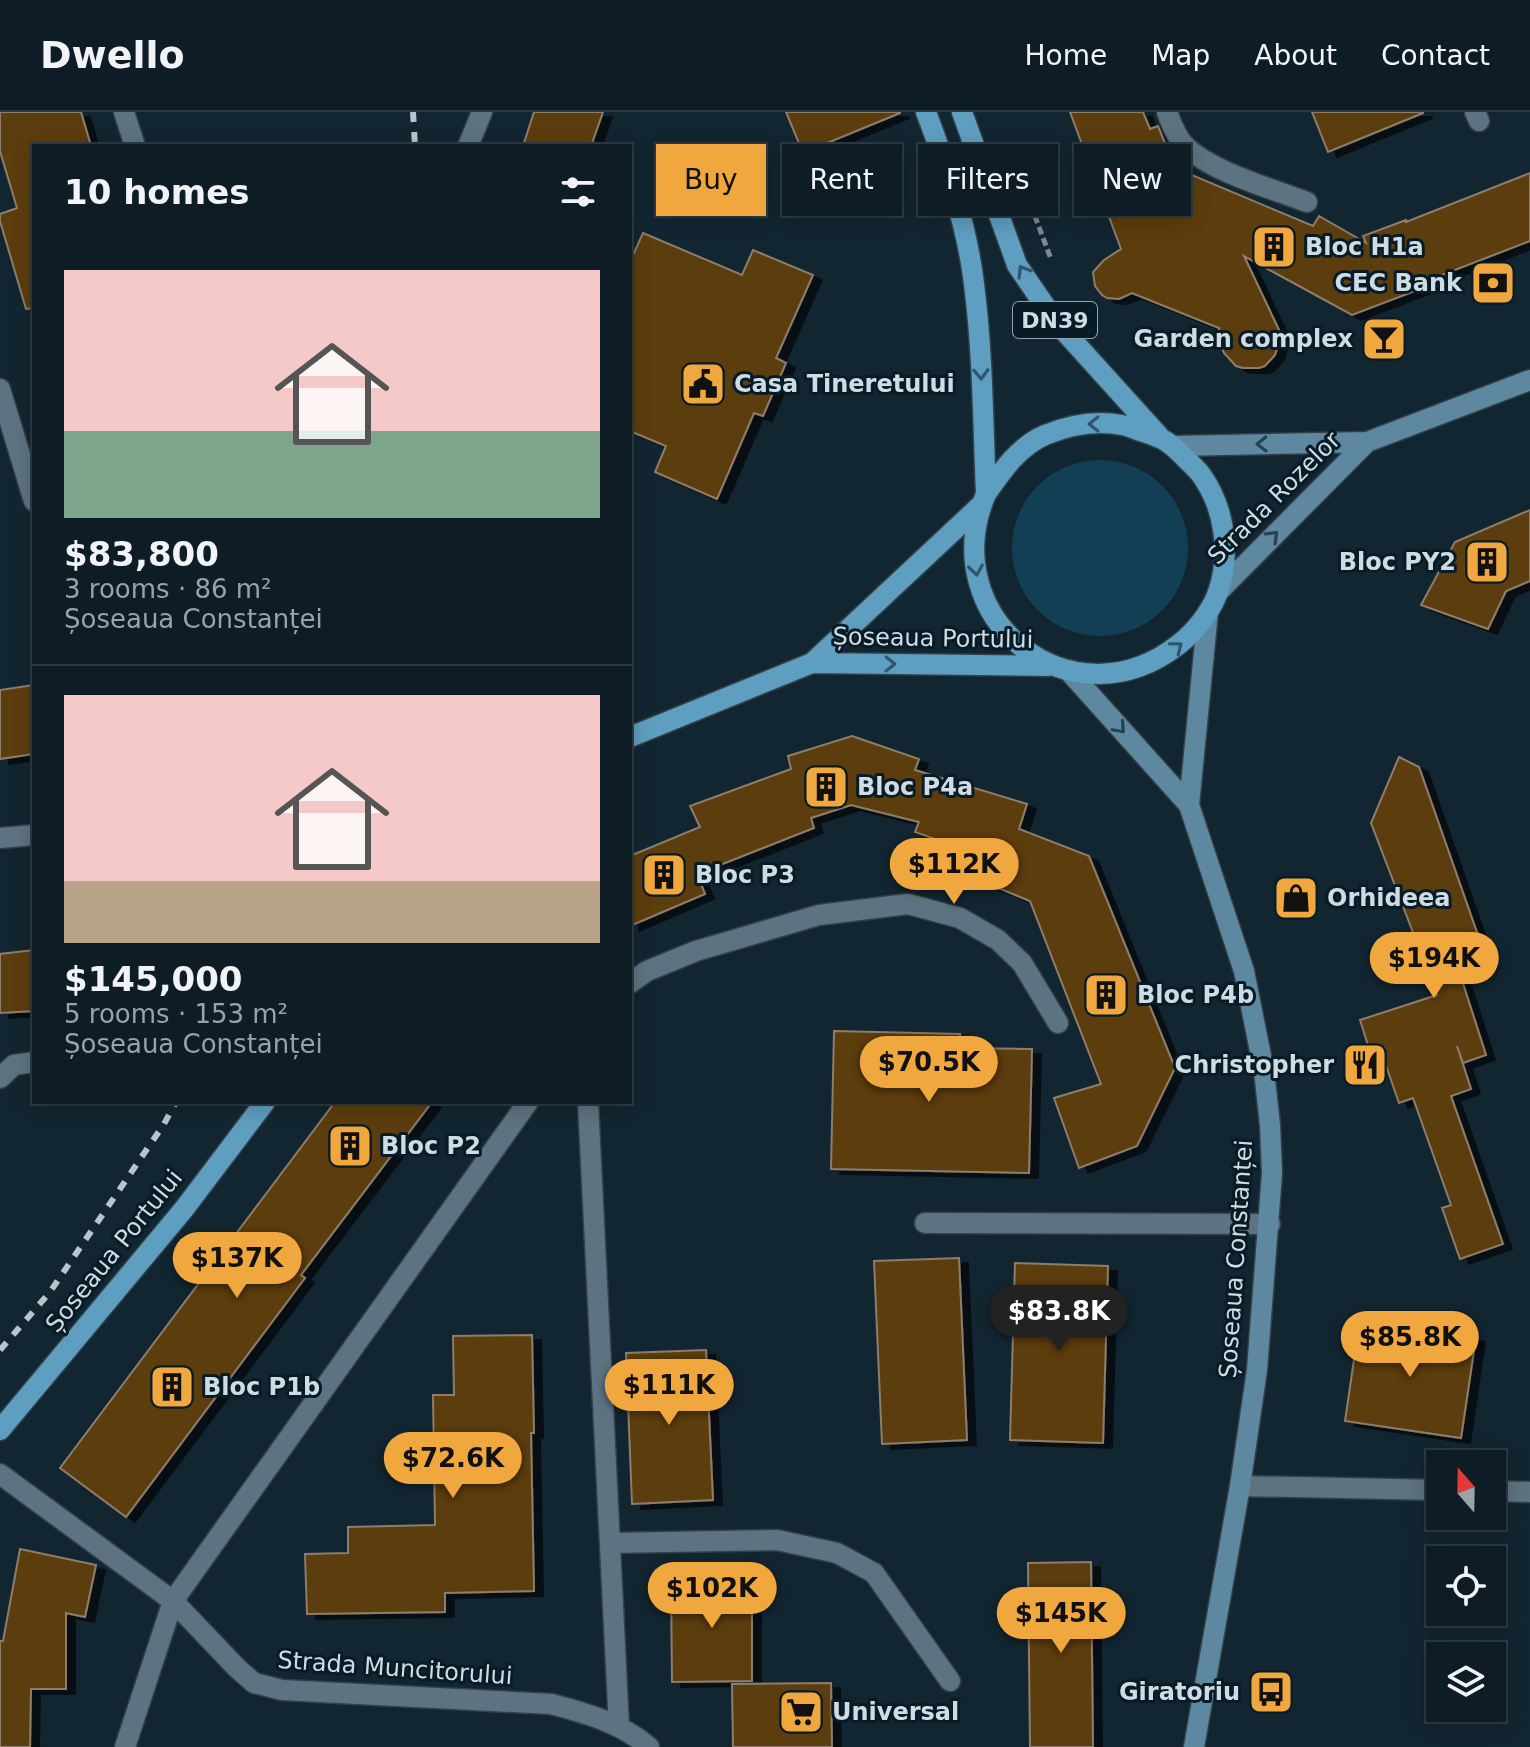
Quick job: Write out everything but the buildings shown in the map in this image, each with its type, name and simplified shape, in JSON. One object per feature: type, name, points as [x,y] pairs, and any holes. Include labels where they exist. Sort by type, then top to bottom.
[{"type":"main road","name":"DN39","points":[[926,112],[953,186],[974,282],[981,352],[983,500]]},
{"type":"main road","name":"DN39","points":[[962,112],[1017,265],[1056,322],[1167,442]]},
{"type":"main road","name":"Strada Rozelor","points":[[1167,442],[1367,442],[1530,380]]},
{"type":"main road","points":[[1082,424],[1123,425],[1167,442],[1202,475],[1220,511],[1226,552],[1218,592],[1208,612],[1188,638],[1162,658],[1132,670],[1100,675],[1060,668],[1019,646],[993,617],[977,581],[973,543],[983,500],[1009,460],[1043,436],[1082,424]]},
{"type":"main road","name":"Strada Rozelor","points":[[1218,592],[1367,442]]},
{"type":"main road","name":"Șoseaua Portului","points":[[632,736],[812,663],[983,500]]},
{"type":"main road","name":"Șoseaua Constanței","points":[[1194,1747],[1257,1370],[1270,1224],[1271,1149],[1264,1071],[1244,971],[1189,805],[1208,612]]},
{"type":"main road","name":"Șoseaua Portului","points":[[812,663],[1060,668]]},
{"type":"main road","name":"Șoseaua Constanței","points":[[1060,668],[1189,805]]},
{"type":"main road","name":"Șoseaua Portului","points":[[0,1430],[174,1221],[263,1104]]},
{"type":"street","points":[[124,112],[134,144]]},
{"type":"street","points":[[469,144],[482,112]]},
{"type":"street","points":[[1167,112],[1182,144],[1202,159],[1234,175],[1307,202]]},
{"type":"street","points":[[0,389],[32,493]]},
{"type":"street","points":[[0,838],[32,835]]},
{"type":"street","points":[[632,982],[647,971],[696,951],[819,915],[908,904],[960,918],[998,940],[1022,963],[1058,1023]]},
{"type":"street","points":[[0,1078],[14,1065],[32,1062]]},
{"type":"street","points":[[125,1747],[173,1601],[527,1104]]},
{"type":"street","points":[[588,1104],[619,1727]]},
{"type":"street","points":[[925,1223],[1270,1224]]},
{"type":"street","name":"Strada Muncitorului","points":[[0,1474],[173,1601],[254,1683],[282,1690],[551,1704],[619,1727],[649,1747]]},
{"type":"street","points":[[1240,1486],[1426,1490]]},
{"type":"street","points":[[1506,1491],[1530,1492]]},
{"type":"street","points":[[611,1543],[777,1540],[837,1553],[874,1573],[950,1681]]},
{"type":"shaded area","points":[[1100,460],[1134,467],[1162,486],[1181,514],[1188,548],[1181,582],[1162,610],[1134,629],[1100,636],[1066,629],[1038,610],[1019,582],[1012,548],[1019,514],[1038,486],[1066,467]]},
{"type":"railway","points":[[413,112],[415,144]]},
{"type":"railway","points":[[0,1350],[50,1292],[175,1104]]},
{"type":"place","name":"Bloc H1a","points":[[1274,247]]},
{"type":"place","name":"CEC Bank","points":[[1493,283]]},
{"type":"place","name":"Garden complex","points":[[1384,339]]},
{"type":"place","name":"Casa Tineretului","points":[[703,384]]},
{"type":"place","name":"Bloc PY2","points":[[1487,562]]},
{"type":"place","name":"Bloc P4a","points":[[826,787]]},
{"type":"place","name":"Bloc P3","points":[[664,875]]},
{"type":"place","name":"Orhideea","points":[[1296,898]]},
{"type":"place","name":"Bloc P4b","points":[[1106,995]]},
{"type":"place","name":"Christopher","points":[[1365,1065]]},
{"type":"place","name":"Bloc P2","points":[[350,1146]]},
{"type":"place","name":"Bloc P1b","points":[[172,1387]]},
{"type":"place","name":"Giratoriu","points":[[1271,1692]]},
{"type":"place","name":"Universal","points":[[801,1712]]}]
